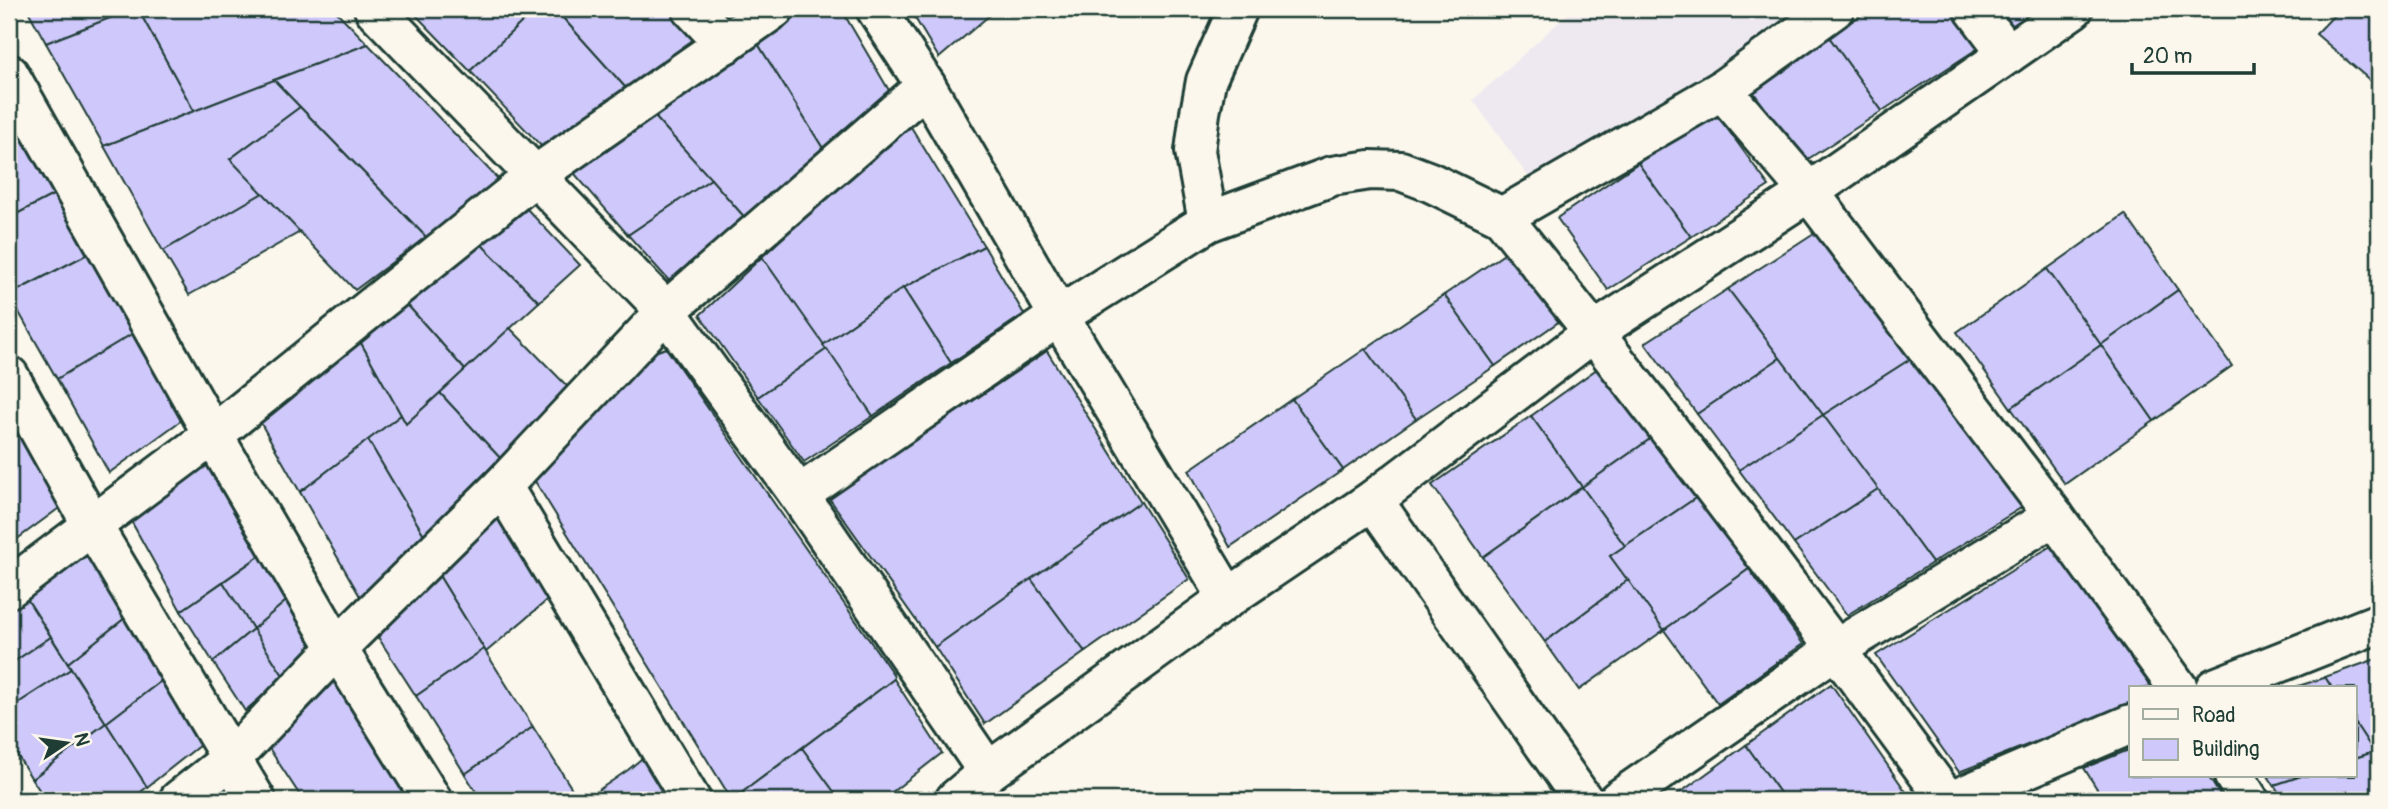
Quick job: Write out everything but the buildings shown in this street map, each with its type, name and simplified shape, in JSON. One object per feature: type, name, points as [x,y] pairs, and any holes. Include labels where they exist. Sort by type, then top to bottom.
[{"type":"street","points":[[374,9],[666,311],[799,495],[988,772]]},
{"type":"street","points":[[692,9],[725,44]]},
{"type":"street","points":[[9,588],[213,435],[536,175],[774,9]]},
{"type":"street","points":[[876,9],[926,86],[1059,316],[1228,598]]},
{"type":"street","points":[[1208,222],[1195,151],[1200,113],[1206,81],[1238,9]]},
{"type":"street","points":[[1502,217],[1722,90],[1834,9]]},
{"type":"street","points":[[1974,9],[2008,54]]},
{"type":"street","points":[[956,800],[988,772],[1228,598],[1373,500],[1594,332],[1809,192],[2073,9]]},
{"type":"street","points":[[9,74],[337,648],[432,800]]},
{"type":"street","points":[[179,800],[231,759],[337,648],[502,486],[666,311],[926,86]]},
{"type":"street","points":[[1722,90],[1809,192],[2054,516],[2177,686]]},
{"type":"street","points":[[799,495],[1059,316],[1208,222],[1332,176],[1370,170],[1401,171],[1502,217],[1594,332],[1836,649],[1947,800]]},
{"type":"street","points":[[9,376],[92,525],[256,800]]},
{"type":"street","points":[[502,486],[691,800]]},
{"type":"street","points":[[1373,500],[1583,800]]},
{"type":"street","points":[[1618,800],[1836,649],[2054,516]]},
{"type":"street","points":[[2220,686],[2379,623]]},
{"type":"street","points":[[1953,800],[2129,725]]},
{"type":"street","points":[[2235,778],[2249,800]]},
{"type":"shaded area","points":[[1569,9],[1798,9],[1542,196],[1473,100],[1570,12]]}]
